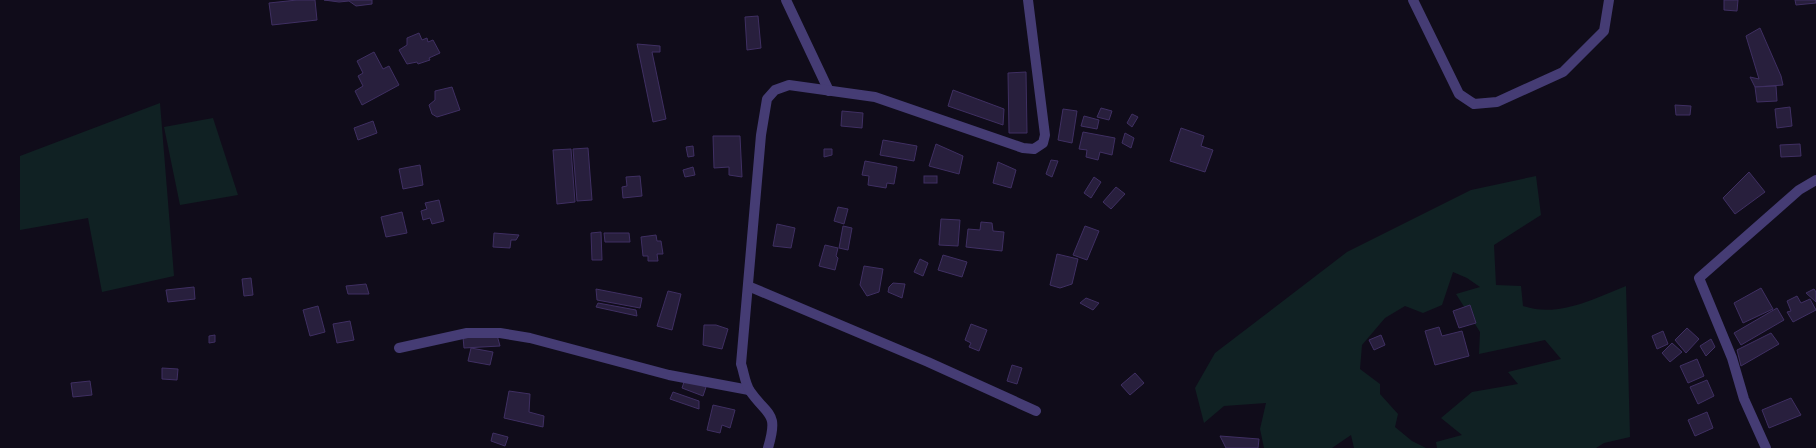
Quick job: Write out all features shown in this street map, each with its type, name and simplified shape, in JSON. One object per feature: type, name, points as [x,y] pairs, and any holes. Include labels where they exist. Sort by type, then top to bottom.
[{"type":"street","points":[[786,0],[829,91]]},
{"type":"street","points":[[768,448],[773,420],[764,406],[749,390],[741,364],[761,135],[767,99],[775,90],[789,84],[875,97],[1023,148],[1034,149],[1043,143],[1045,134],[1028,0]]},
{"type":"street","points":[[1413,0],[1459,94],[1474,104],[1497,102],[1563,72],[1604,32],[1609,0]]},
{"type":"street","points":[[1766,448],[1744,399],[1732,358],[1699,278],[1799,190],[1816,180]]},
{"type":"street","points":[[748,286],[928,362],[1036,411]]},
{"type":"street","points":[[399,348],[468,333],[500,333],[530,338],[669,375],[749,390]]},
{"type":"shaded area","points":[[160,103],[174,276],[102,292],[88,218],[20,230],[20,156]]},
{"type":"shaded area","points":[[213,118],[238,195],[180,205],[164,127]]},
{"type":"shaded area","points":[[1536,176],[1541,215],[1494,245],[1496,285],[1521,286],[1523,306],[1549,310],[1588,301],[1626,286],[1630,437],[1604,443],[1596,448],[1437,448],[1436,442],[1462,435],[1441,418],[1472,392],[1518,384],[1508,372],[1561,359],[1545,340],[1479,354],[1480,332],[1456,294],[1480,287],[1467,278],[1453,272],[1442,305],[1423,313],[1405,306],[1385,318],[1362,345],[1360,369],[1380,384],[1380,394],[1398,414],[1395,427],[1412,441],[1426,448],[1354,448],[1351,435],[1332,448],[1264,448],[1260,429],[1266,403],[1224,406],[1204,423],[1195,388],[1215,353],[1347,252],[1471,190]]},
{"type":"building","points":[[315,0],[317,20],[272,25],[269,3]]},
{"type":"building","points":[[324,0],[372,0],[372,4],[356,6],[349,1],[339,2]]},
{"type":"building","points":[[1724,0],[1738,0],[1737,11],[1724,10]]},
{"type":"building","points":[[1795,0],[1816,0],[1816,3],[1796,5]]},
{"type":"building","points":[[758,16],[761,48],[747,50],[745,17]]},
{"type":"building","points":[[1760,28],[1781,76],[1783,85],[1755,87],[1750,77],[1759,79],[1746,36]]},
{"type":"building","points":[[419,33],[422,40],[427,38],[428,42],[433,40],[440,53],[429,58],[430,60],[418,64],[417,62],[407,64],[399,50],[407,45],[407,38]]},
{"type":"building","points":[[637,44],[660,46],[660,52],[652,52],[666,119],[653,122]]},
{"type":"building","points":[[374,52],[383,69],[389,66],[399,85],[362,105],[355,91],[363,86],[358,76],[363,73],[357,61]]},
{"type":"building","points":[[1026,72],[1027,133],[1009,133],[1008,73]]},
{"type":"building","points":[[1776,86],[1777,101],[1757,102],[1755,87]]},
{"type":"building","points":[[452,87],[460,110],[437,117],[432,114],[429,105],[435,100],[435,91]]},
{"type":"building","points":[[953,90],[1004,109],[1003,125],[948,106]]},
{"type":"building","points":[[1675,105],[1691,106],[1690,115],[1676,115]]},
{"type":"building","points":[[1790,107],[1792,126],[1777,128],[1775,109]]},
{"type":"building","points":[[1101,108],[1112,111],[1109,120],[1097,117]]},
{"type":"building","points":[[1063,109],[1077,111],[1072,143],[1058,140]]},
{"type":"building","points":[[842,111],[863,113],[862,128],[841,126]]},
{"type":"building","points":[[1132,114],[1138,117],[1132,127],[1127,123]]},
{"type":"building","points":[[1084,116],[1099,120],[1097,129],[1081,126]]},
{"type":"building","points":[[373,121],[377,133],[358,140],[354,128]]},
{"type":"building","points":[[1181,128],[1204,136],[1201,146],[1213,150],[1205,172],[1170,161]]},
{"type":"building","points":[[1083,132],[1115,138],[1112,155],[1100,152],[1098,160],[1086,157],[1087,150],[1079,149]]},
{"type":"building","points":[[1125,133],[1134,138],[1131,148],[1122,143]]},
{"type":"building","points":[[713,136],[740,136],[742,177],[729,175],[729,167],[714,168]]},
{"type":"building","points":[[883,140],[917,146],[914,161],[880,155]]},
{"type":"building","points":[[936,144],[963,156],[959,174],[929,166]]},
{"type":"building","points":[[1800,144],[1801,156],[1781,157],[1780,145]]},
{"type":"building","points":[[693,146],[694,156],[688,157],[686,147]]},
{"type":"building","points":[[588,148],[592,200],[577,201],[573,149]]},
{"type":"building","points":[[571,149],[575,202],[557,204],[553,150]]},
{"type":"building","points":[[824,149],[832,149],[832,155],[824,157]]},
{"type":"building","points":[[1051,160],[1058,161],[1052,177],[1046,174]]},
{"type":"building","points":[[865,161],[897,167],[894,184],[887,183],[886,188],[868,185],[869,176],[862,175]]},
{"type":"building","points":[[998,162],[1016,170],[1011,188],[993,183]]},
{"type":"building","points":[[420,165],[423,185],[403,189],[399,169]]},
{"type":"building","points":[[693,167],[695,175],[685,177],[683,170]]},
{"type":"building","points":[[1749,172],[1765,192],[1735,214],[1723,198]]},
{"type":"building","points":[[640,176],[642,196],[623,198],[622,187],[627,186],[626,177]]},
{"type":"building","points":[[924,176],[937,176],[937,183],[924,183]]},
{"type":"building","points":[[1094,177],[1101,182],[1091,198],[1084,193]]},
{"type":"building","points":[[1116,187],[1125,194],[1111,209],[1103,202]]},
{"type":"building","points":[[439,200],[444,221],[432,224],[430,218],[423,220],[421,211],[427,209],[425,203]]},
{"type":"building","points":[[838,207],[848,209],[844,224],[834,221]]},
{"type":"building","points":[[402,212],[407,233],[386,237],[381,217]]},
{"type":"building","points":[[941,219],[960,220],[958,246],[939,245]]},
{"type":"building","points":[[981,222],[992,223],[993,231],[1004,232],[1002,251],[966,247],[968,229],[980,230]]},
{"type":"building","points":[[777,224],[795,228],[791,248],[773,246]]},
{"type":"building","points":[[843,226],[852,228],[848,250],[839,248]]},
{"type":"building","points":[[1085,226],[1099,231],[1087,260],[1073,255]]},
{"type":"building","points":[[601,232],[602,260],[592,260],[591,233]]},
{"type":"building","points":[[494,233],[519,235],[516,240],[511,240],[510,248],[493,247]]},
{"type":"building","points":[[604,233],[629,233],[630,242],[605,242]]},
{"type":"building","points":[[656,235],[657,241],[661,241],[663,254],[657,254],[658,261],[648,261],[648,256],[643,256],[641,237]]},
{"type":"building","points":[[825,245],[838,248],[836,256],[838,258],[835,270],[819,266]]},
{"type":"building","points":[[1057,254],[1078,259],[1072,284],[1060,288],[1050,285]]},
{"type":"building","points":[[943,255],[967,262],[962,277],[938,270]]},
{"type":"building","points":[[920,259],[928,263],[923,276],[914,272]]},
{"type":"building","points":[[864,266],[883,269],[879,292],[867,296],[860,285]]},
{"type":"building","points":[[251,278],[253,295],[244,296],[242,279]]},
{"type":"building","points":[[893,283],[905,284],[902,298],[888,292],[889,287]]},
{"type":"building","points":[[366,284],[369,294],[348,294],[346,286]]},
{"type":"building","points":[[194,287],[195,299],[168,302],[166,290]]},
{"type":"building","points":[[1761,288],[1773,309],[1743,323],[1734,303]]},
{"type":"building","points":[[596,289],[642,298],[640,308],[597,300]]},
{"type":"building","points":[[1814,289],[1816,292],[1816,302],[1806,293]]},
{"type":"building","points":[[668,291],[681,294],[672,330],[657,326]]},
{"type":"building","points":[[1797,296],[1801,303],[1810,299],[1816,310],[1793,322],[1787,312],[1791,311],[1787,301]]},
{"type":"building","points":[[1086,298],[1099,303],[1093,310],[1080,303]]},
{"type":"building","points":[[598,303],[636,310],[637,316],[596,307]]},
{"type":"building","points":[[1470,305],[1476,323],[1459,328],[1453,311]]},
{"type":"building","points":[[318,306],[325,332],[310,336],[303,310]]},
{"type":"building","points":[[1777,308],[1784,320],[1741,345],[1734,333]]},
{"type":"building","points":[[350,321],[354,340],[337,343],[333,324]]},
{"type":"building","points":[[971,324],[987,330],[979,351],[969,347],[971,343],[965,340]]},
{"type":"building","points":[[704,325],[716,325],[728,329],[722,349],[703,345]]},
{"type":"building","points":[[1439,327],[1442,336],[1462,331],[1469,356],[1435,365],[1425,331]]},
{"type":"building","points":[[1687,328],[1699,339],[1686,353],[1675,340]]},
{"type":"building","points":[[1663,331],[1668,344],[1657,349],[1652,336]]},
{"type":"building","points":[[1771,333],[1779,344],[1741,366],[1737,350]]},
{"type":"building","points":[[215,335],[215,342],[209,343],[209,336]]},
{"type":"building","points":[[497,335],[500,346],[464,348],[463,337]]},
{"type":"building","points":[[1381,335],[1385,345],[1374,350],[1369,340]]},
{"type":"building","points":[[1711,339],[1715,347],[1706,356],[1700,346]]},
{"type":"building","points":[[1672,343],[1682,352],[1670,362],[1662,353]]},
{"type":"building","points":[[471,348],[493,352],[490,365],[468,361]]},
{"type":"building","points":[[1697,359],[1704,376],[1688,383],[1680,366]]},
{"type":"building","points":[[1012,365],[1022,368],[1017,384],[1007,381]]},
{"type":"building","points":[[162,368],[178,369],[177,380],[162,379]]},
{"type":"building","points":[[1135,373],[1144,383],[1130,395],[1121,385]]},
{"type":"building","points":[[685,379],[706,387],[703,396],[682,388]]},
{"type":"building","points":[[1707,380],[1714,396],[1698,404],[1690,387]]},
{"type":"building","points":[[90,381],[92,395],[73,397],[71,383]]},
{"type":"building","points":[[509,391],[530,394],[529,412],[544,416],[543,427],[504,418]]},
{"type":"building","points":[[673,392],[699,401],[699,409],[670,399]]},
{"type":"building","points":[[1791,398],[1801,415],[1769,428],[1762,410]]},
{"type":"building","points":[[713,405],[735,410],[730,428],[722,425],[720,433],[707,430]]},
{"type":"building","points":[[1707,412],[1713,428],[1695,436],[1688,420]]},
{"type":"building","points":[[493,433],[508,437],[505,446],[491,441]]},
{"type":"building","points":[[1220,436],[1259,439],[1258,448],[1226,448]]}]
